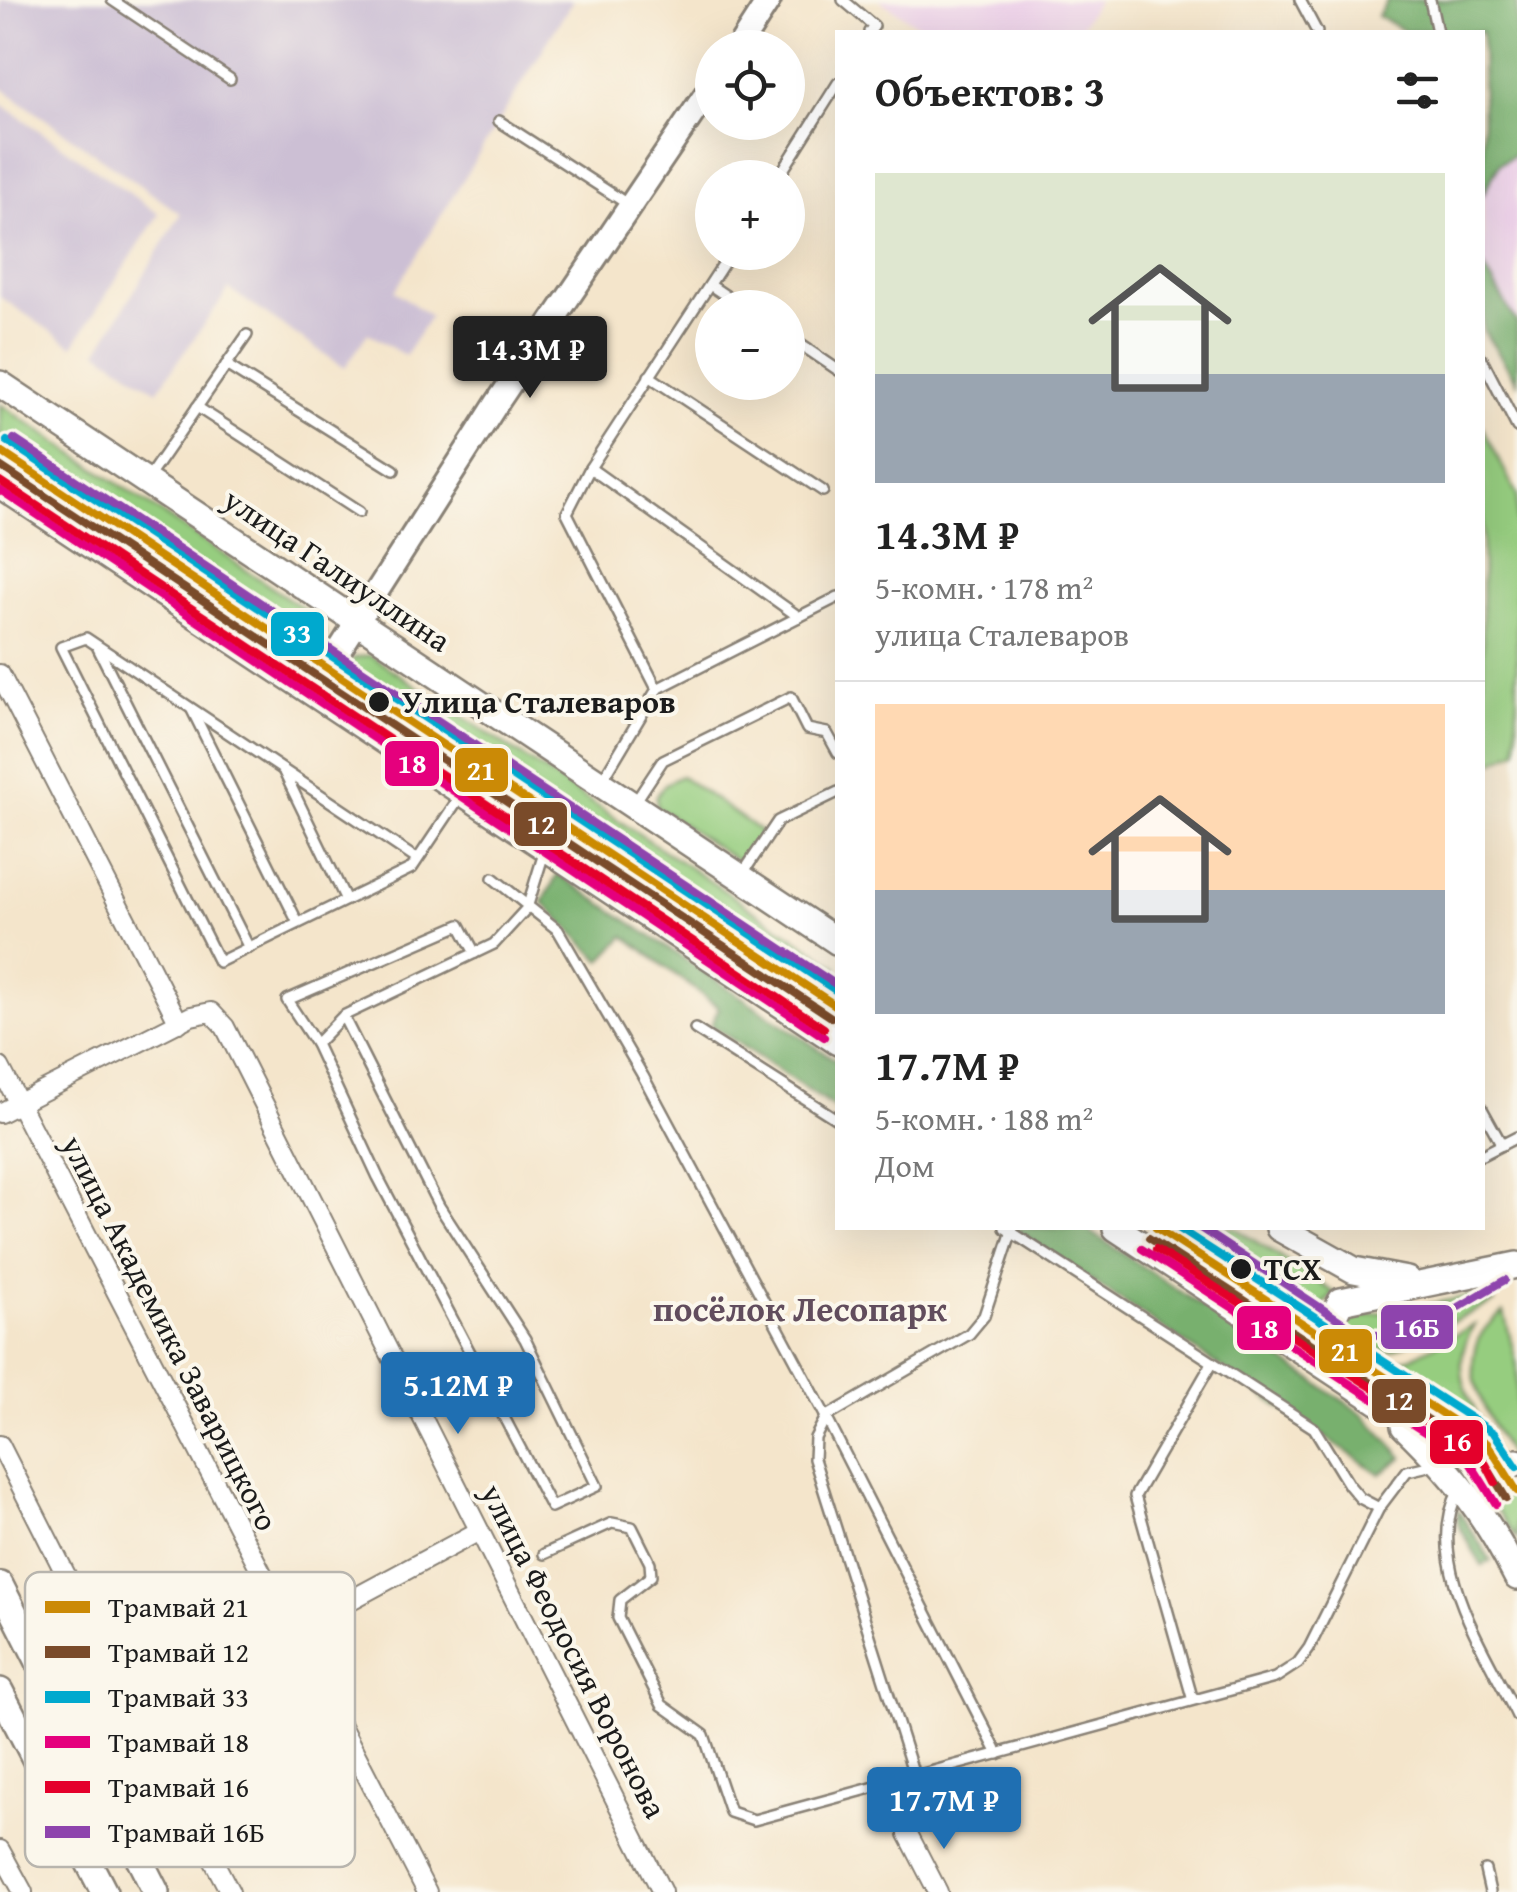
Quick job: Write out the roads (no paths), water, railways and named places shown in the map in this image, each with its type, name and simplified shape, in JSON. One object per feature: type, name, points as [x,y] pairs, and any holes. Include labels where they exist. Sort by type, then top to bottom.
[{"type":"main road","points":[[748,30],[764,2]]},
{"type":"main road","points":[[312,693],[498,403],[695,110]]},
{"type":"main road","name":"улица Галиуллина","points":[[0,384],[835,940]]},
{"type":"main road","points":[[0,485],[835,1040]]},
{"type":"main road","points":[[1119,1230],[1379,1402],[1490,1466],[1505,1468],[1517,1462]]},
{"type":"main road","points":[[1284,1230],[1354,1270],[1422,1282]]},
{"type":"main road","points":[[1324,1365],[1324,1334],[1341,1301],[1517,1266]]},
{"type":"main road","points":[[1379,1402],[1454,1475],[1489,1521],[1517,1577]]},
{"type":"main road","points":[[0,1585],[25,1634]]},
{"type":"main road","points":[[0,1690],[25,1739]]},
{"type":"main road","points":[[91,1867],[104,1892]]},
{"type":"main road","points":[[143,1867],[156,1892]]},
{"type":"street","points":[[0,674],[179,1022],[0,1113]]},
{"type":"street","name":"улица Феодосия Воронова","points":[[179,1022],[211,1012],[225,1027],[662,1892]]},
{"type":"street","name":"улица Академика Заварицкого","points":[[2,1078],[19,1104],[258,1572]]},
{"type":"street","points":[[0,1445],[64,1572]]},
{"type":"street","points":[[355,1595],[480,1531]]},
{"type":"street","name":"улица Академика Заварицкого","points":[[355,1757],[426,1892]]},
{"type":"street","points":[[908,1834],[938,1892]]},
{"type":"street","points":[[0,1850],[22,1892]]},
{"type":"street","points":[[217,1867],[230,1892]]},
{"type":"lane","points":[[112,0],[230,79]]},
{"type":"lane","points":[[844,0],[875,30]]},
{"type":"lane","points":[[1300,0],[1315,30]]},
{"type":"lane","points":[[1430,0],[1437,30]]},
{"type":"lane","points":[[789,160],[835,88]]},
{"type":"lane","points":[[499,121],[631,206]]},
{"type":"lane","points":[[656,689],[567,513],[590,468],[719,270]]},
{"type":"lane","points":[[710,285],[717,290]]},
{"type":"lane","points":[[146,480],[247,335]]},
{"type":"lane","points":[[805,348],[835,368]]},
{"type":"lane","points":[[226,365],[394,470]]},
{"type":"lane","points":[[1485,365],[1517,427]]},
{"type":"lane","points":[[648,376],[823,491]]},
{"type":"lane","points":[[197,407],[359,512]]},
{"type":"lane","points":[[590,468],[798,617]]},
{"type":"lane","points":[[600,785],[656,689],[835,598]]},
{"type":"lane","points":[[415,858],[86,638],[61,647],[219,962],[412,868],[415,858],[462,793]]},
{"type":"lane","points":[[97,646],[250,948]]},
{"type":"lane","points":[[632,806],[663,760],[791,696],[807,729],[827,733],[835,748]]},
{"type":"lane","points":[[190,708],[298,924]]},
{"type":"lane","points":[[282,769],[346,900]]},
{"type":"lane","points":[[740,878],[778,821],[835,793]]},
{"type":"lane","points":[[316,1044],[342,1016],[494,944],[527,908],[546,848]]},
{"type":"lane","points":[[493,878],[558,930],[643,1076],[826,1418],[998,1754]]},
{"type":"lane","points":[[342,1016],[439,1206],[525,1339],[597,1486],[550,1507],[378,1177],[316,1044],[287,1000],[460,924],[475,952]]},
{"type":"lane","points":[[694,1029],[835,1118]]},
{"type":"lane","points":[[1485,1114],[1502,1145]]},
{"type":"lane","points":[[1485,1154],[1517,1137]]},
{"type":"lane","points":[[915,1778],[814,1458],[815,1438],[826,1418],[968,1334],[984,1316],[1010,1230]]},
{"type":"lane","points":[[1012,1230],[1314,1428],[1348,1485],[1360,1498],[1379,1508]]},
{"type":"lane","points":[[1192,1697],[1135,1496],[1212,1363]]},
{"type":"lane","points":[[544,1554],[612,1523],[626,1523],[636,1532],[651,1576],[620,1600],[618,1618],[666,1711],[704,1735],[726,1804],[736,1818],[754,1820],[915,1778],[1192,1697],[1275,1678],[1298,1663],[1379,1508],[1416,1465],[1454,1475],[1449,1508],[1454,1577],[1517,1716]]},
{"type":"lane","points":[[1485,1870],[1490,1892]]},
{"type":"tram line","name":"16Б","points":[[14,439],[835,984]]},
{"type":"tram line","name":"33","points":[[7,441],[835,990]]},
{"type":"tram line","name":"21","points":[[0,451],[835,1005]]},
{"type":"tram line","name":"12","points":[[0,466],[831,1017]]},
{"type":"tram line","name":"16","points":[[0,481],[824,1028]]},
{"type":"tram line","name":"18","points":[[0,490],[824,1037]]},
{"type":"tram line","name":"21","points":[[1159,1230],[1487,1443],[1517,1491]]},
{"type":"tram line","name":"33","points":[[1181,1230],[1494,1433],[1517,1467]]},
{"type":"tram line","name":"16Б","points":[[1203,1230],[1356,1331],[1375,1335],[1394,1334],[1433,1321],[1505,1280]]},
{"type":"tram line","name":"12","points":[[1149,1238],[1478,1452],[1506,1498]]},
{"type":"tram line","name":"18","points":[[1142,1249],[1469,1461],[1496,1504]]},
{"type":"tram line","name":"16","points":[[1156,1249],[1471,1451],[1486,1464],[1495,1482]]},
{"type":"place","name":"Улица Сталеваров","points":[[379,702]]},
{"type":"place","name":"ТСХ","points":[[1241,1269]]},
{"type":"district","name":"посёлок Лесопарк","points":[[800,1309]]}]
